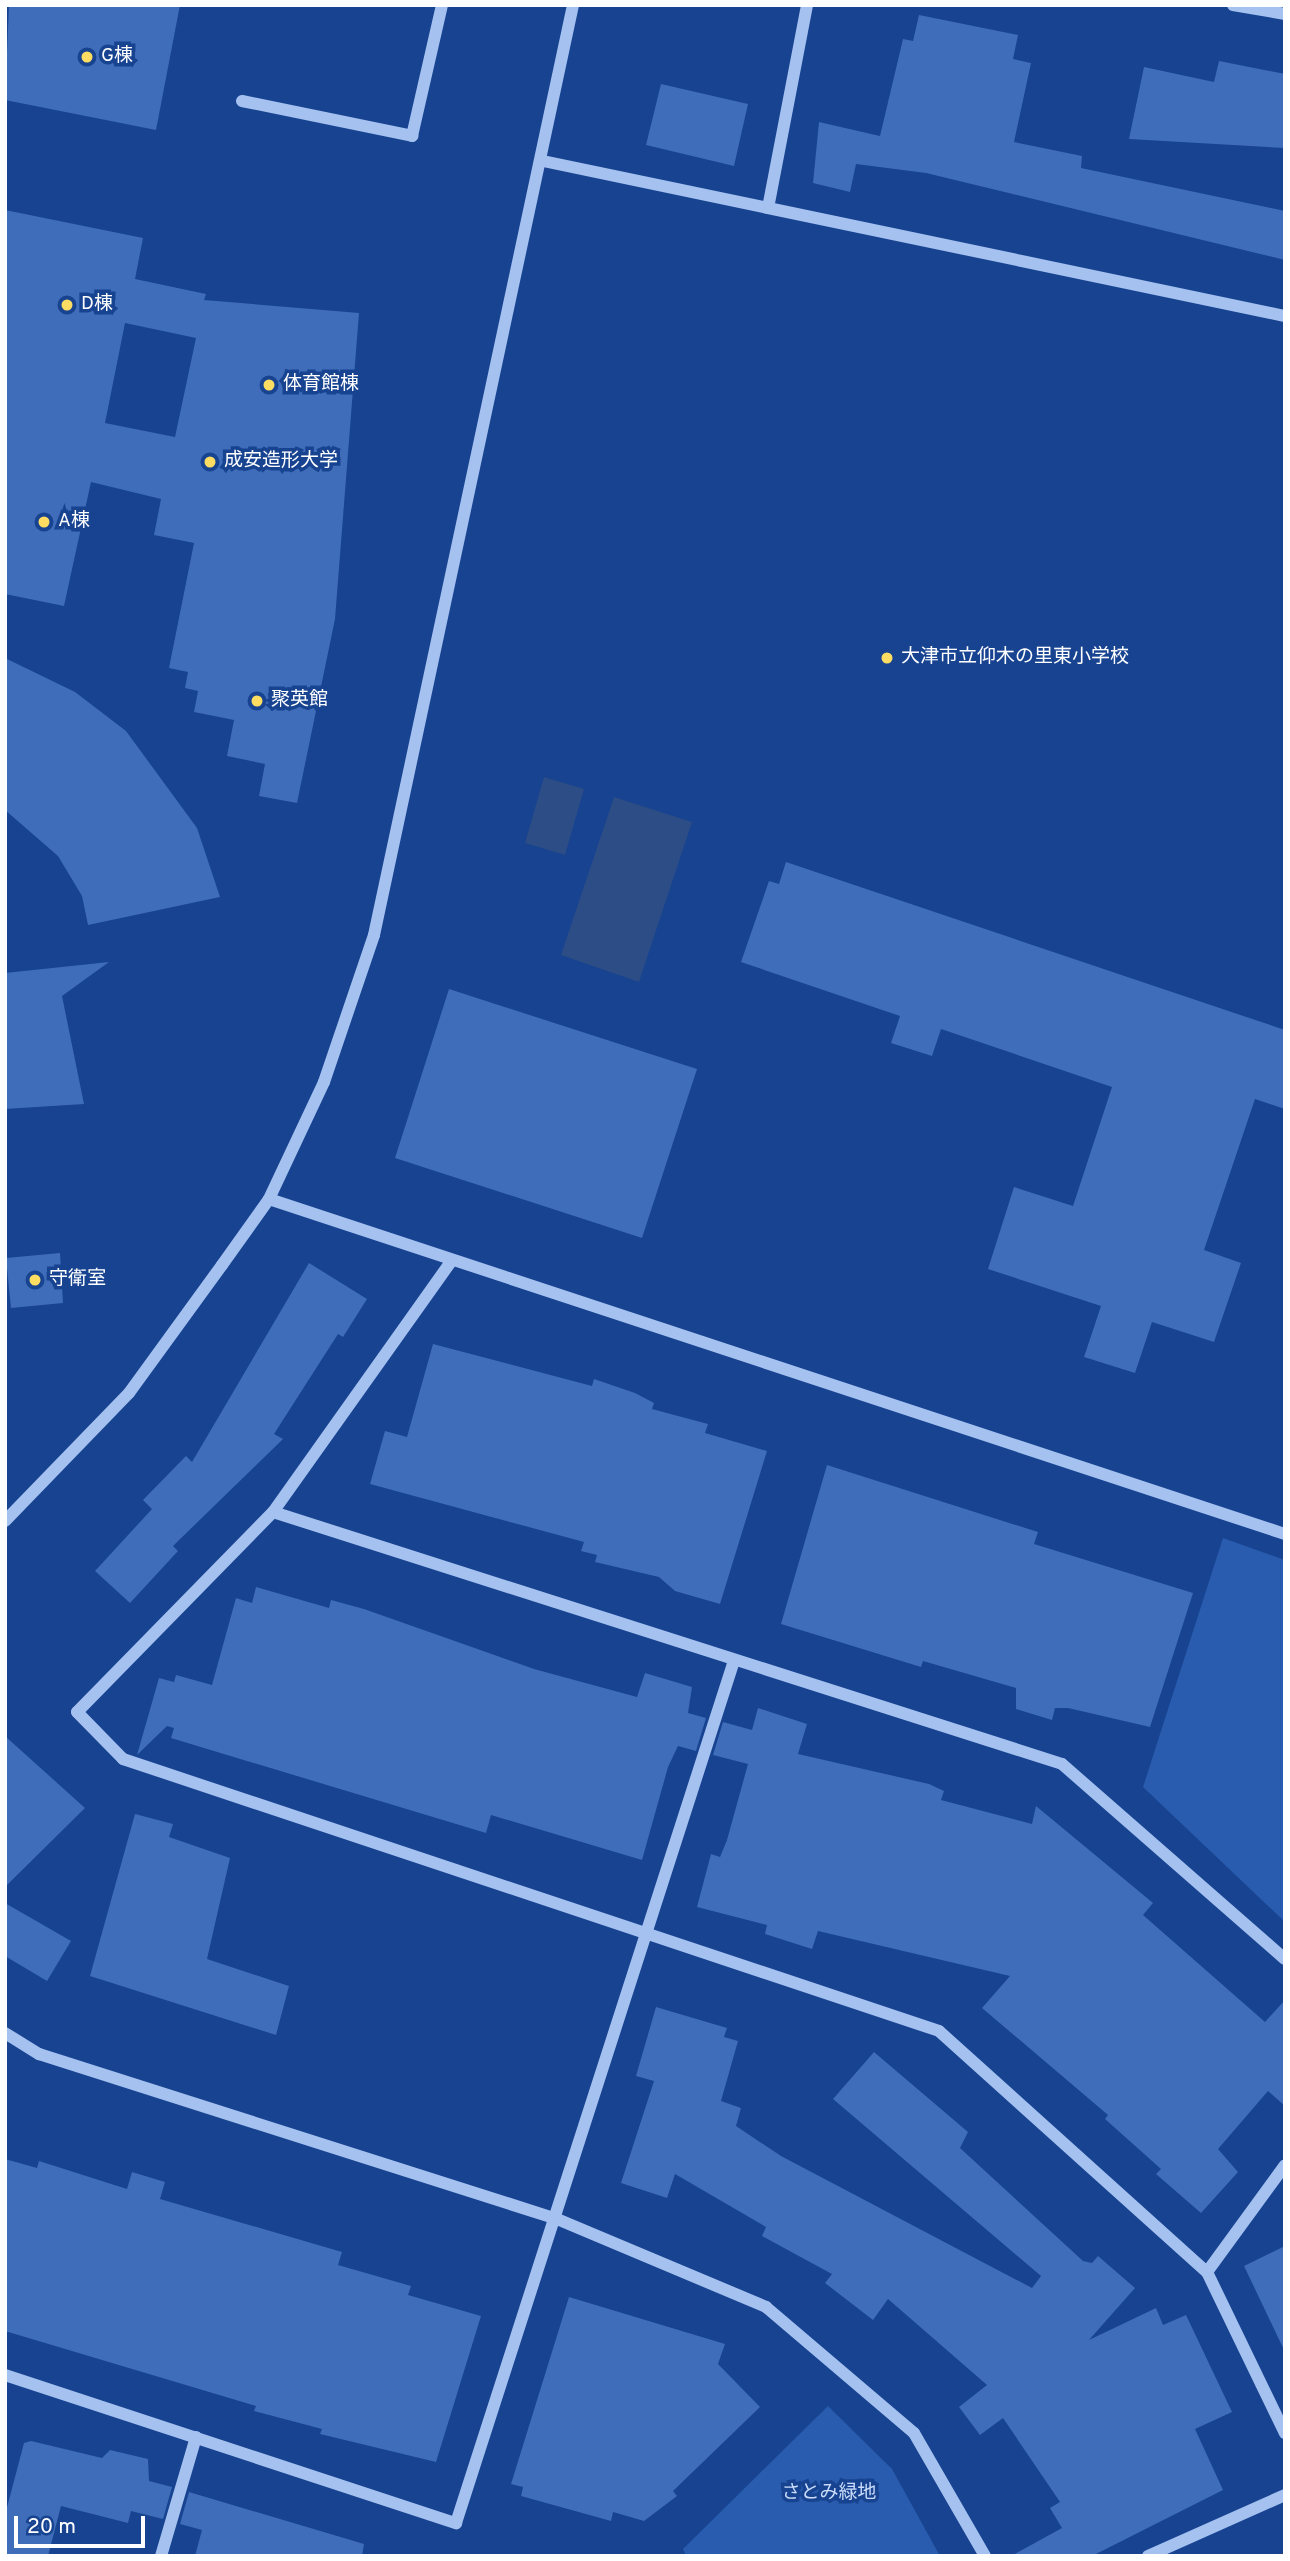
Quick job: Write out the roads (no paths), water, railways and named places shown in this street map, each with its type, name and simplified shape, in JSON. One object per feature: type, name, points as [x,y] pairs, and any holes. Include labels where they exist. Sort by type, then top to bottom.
[{"type":"street","points":[[242,101],[412,136],[442,5]]},
{"type":"street","points":[[5,1521],[129,1393],[270,1199],[324,1082],[374,935],[543,161],[573,5]]},
{"type":"street","points":[[768,208],[807,5]]},
{"type":"street","points":[[1233,5],[1285,14]]},
{"type":"street","points":[[543,161],[1285,316]]},
{"type":"street","points":[[270,1199],[450,1263],[1285,1534]]},
{"type":"street","points":[[450,1263],[273,1513],[77,1712],[123,1759],[939,2031],[1207,2272],[1285,2433]]},
{"type":"street","points":[[273,1513],[1062,1764],[1285,1959]]},
{"type":"street","points":[[5,2375],[456,2523],[557,2219],[645,1933],[734,1661]]},
{"type":"street","points":[[5,2033],[39,2054],[557,2219],[766,2306],[914,2433],[985,2556]]},
{"type":"street","points":[[1207,2272],[1285,2165]]},
{"type":"street","points":[[161,2556],[196,2437]]},
{"type":"street","points":[[1148,2556],[1285,2495]]},
{"type":"place","name":"G棟","points":[[87,57]]},
{"type":"place","name":"D棟","points":[[67,305]]},
{"type":"place","name":"体育館棟","points":[[269,385]]},
{"type":"place","name":"成安造形大学","points":[[210,462]]},
{"type":"place","name":"A棟","points":[[44,522]]},
{"type":"place","name":"大津市立仰木の里東小学校","points":[[887,658]]},
{"type":"place","name":"聚英館","points":[[257,701]]},
{"type":"place","name":"守衛室","points":[[35,1280]]},
{"type":"park label","name":"さとみ緑地","points":[[829,2494]]}]
